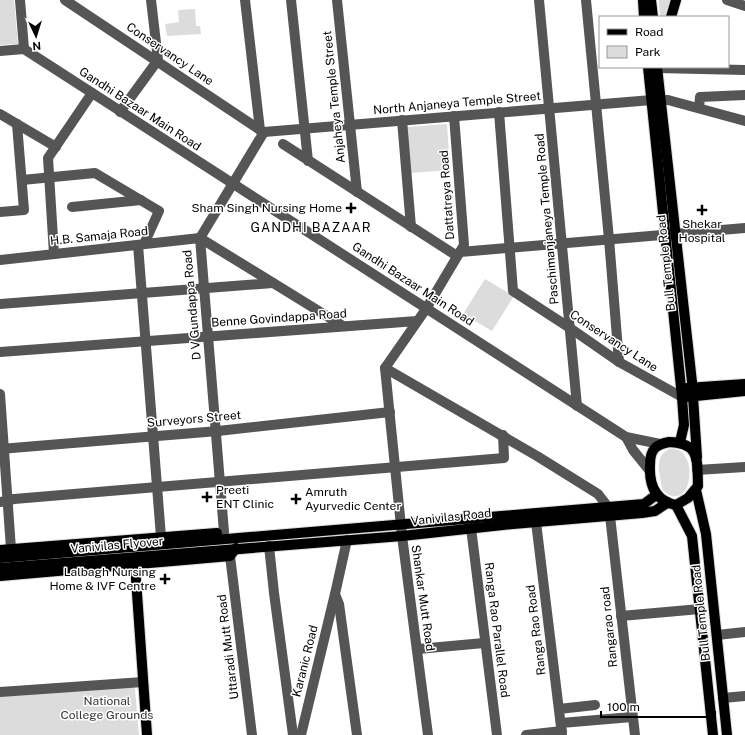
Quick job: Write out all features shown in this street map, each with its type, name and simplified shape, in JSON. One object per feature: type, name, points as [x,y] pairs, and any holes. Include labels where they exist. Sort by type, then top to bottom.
[{"type":"main road","points":[[643,0],[644,16]]},
{"type":"main road","points":[[651,0],[653,16]]},
{"type":"main road","points":[[671,16],[676,0]]},
{"type":"main road","name":"Bull Temple Road","points":[[654,68],[664,234],[682,393],[684,425],[680,442]]},
{"type":"main road","name":"Bull Temple Road","points":[[656,100],[676,232],[697,457]]},
{"type":"main road","points":[[682,393],[745,384]]},
{"type":"main road","points":[[692,392],[745,391]]},
{"type":"main road","points":[[680,442],[689,445],[697,457],[698,486],[688,498],[671,504],[656,495],[652,486],[650,471],[652,454],[654,448],[660,444],[680,442]]},
{"type":"main road","name":"Bull Temple Road","points":[[696,490],[706,534],[727,735]]},
{"type":"main road","points":[[609,511],[644,504],[656,495]]},
{"type":"main road","name":"Bull Temple Road","points":[[671,504],[692,536],[713,735]]},
{"type":"main road","name":"Vanivilas Road","points":[[229,535],[401,525],[513,515],[609,511],[655,511],[671,504]]},
{"type":"main road","name":"Vanivilas Road","points":[[233,552],[270,546],[402,536],[536,522],[609,511]]},
{"type":"main road","points":[[0,550],[161,538],[229,535]]},
{"type":"main road","name":"Vanivilas Flyover","points":[[0,568],[128,552],[229,535]]},
{"type":"main road","name":"Vanivilas Flyover","points":[[0,558],[128,552],[233,552]]},
{"type":"main road","points":[[0,576],[135,566],[233,552]]},
{"type":"main road","points":[[135,566],[146,735]]},
{"type":"street","points":[[0,51],[24,49],[20,0]]},
{"type":"street","name":"Conservancy Lane","points":[[65,0],[158,60],[262,131]]},
{"type":"street","points":[[120,112],[158,60],[151,0]]},
{"type":"street","points":[[245,0],[262,131]]},
{"type":"street","points":[[291,0],[306,128],[308,161]]},
{"type":"street","name":"Anjaheya Temple Street","points":[[337,0],[357,192]]},
{"type":"street","name":"Paschimanjaneya Temple Road","points":[[539,0],[577,406]]},
{"type":"street","points":[[586,0],[609,239],[619,362]]},
{"type":"street","points":[[732,1],[745,6]]},
{"type":"street","name":"Gandhi Bazaar Main Road","points":[[24,49],[626,437]]},
{"type":"street","points":[[654,68],[717,68],[745,70]]},
{"type":"street","points":[[54,254],[48,158],[92,93]]},
{"type":"street","points":[[699,108],[700,97],[745,95]]},
{"type":"street","name":"North Anjaneya Temple Street","points":[[262,131],[656,100],[699,108],[745,121]]},
{"type":"street","points":[[499,112],[510,248]]},
{"type":"street","points":[[0,114],[56,147]]},
{"type":"street","name":"Dattatreya Road","points":[[426,309],[464,246],[454,116]]},
{"type":"street","points":[[402,120],[411,226]]},
{"type":"street","points":[[0,212],[24,210],[17,124]]},
{"type":"street","name":"D V Gundappa Road","points":[[229,535],[220,482],[200,238],[233,184],[262,131]]},
{"type":"street","points":[[283,144],[411,226],[459,254],[676,232],[745,228]]},
{"type":"street","points":[[22,180],[95,173],[159,211],[141,245],[145,341],[161,538]]},
{"type":"street","points":[[72,207],[142,200]]},
{"type":"street","points":[[200,238],[343,326]]},
{"type":"street","name":"H.B. Samaja Road","points":[[0,260],[200,238]]},
{"type":"street","name":"Conservancy Lane","points":[[510,248],[513,291],[619,362],[682,393]]},
{"type":"street","points":[[0,304],[273,283]]},
{"type":"street","points":[[426,309],[385,368],[503,435],[598,494],[609,511]]},
{"type":"street","name":"Benne Govindappa Road","points":[[0,352],[417,321]]},
{"type":"street","name":"Shankar Mutt Road","points":[[385,368],[402,536],[418,649],[428,735]]},
{"type":"street","points":[[0,394],[4,502],[12,549]]},
{"type":"street","name":"Surveyors Street","points":[[3,449],[216,431],[390,412]]},
{"type":"street","points":[[4,502],[14,499],[157,486],[504,458],[503,435]]},
{"type":"street","points":[[626,437],[660,444]]},
{"type":"street","points":[[626,437],[650,471]]},
{"type":"street","points":[[697,470],[745,467]]},
{"type":"street","name":"Rangarao road","points":[[609,511],[635,735]]},
{"type":"street","name":"Ranga Rao Road","points":[[536,522],[562,730]]},
{"type":"street","name":"Ranga Rao Parallel Road","points":[[471,528],[484,643],[497,735]]},
{"type":"street","name":"Karanic Road","points":[[301,735],[347,540]]},
{"type":"street","points":[[270,546],[274,593],[293,735]]},
{"type":"street","name":"Uttaradi Mutt Road","points":[[233,552],[252,735]]},
{"type":"street","name":"Karanic Road","points":[[335,594],[339,604],[357,735]]},
{"type":"street","points":[[621,616],[700,609]]},
{"type":"street","points":[[717,635],[745,632]]},
{"type":"street","points":[[418,649],[484,643]]},
{"type":"street","points":[[0,692],[143,682]]},
{"type":"street","points":[[723,698],[745,696]]},
{"type":"street","points":[[559,709],[595,705]]},
{"type":"street","points":[[526,735],[632,717]]},
{"type":"green space","points":[[0,0],[14,0],[18,44],[0,45]]},
{"type":"green space","points":[[659,0],[673,0],[666,16],[660,16]]},
{"type":"green space","points":[[195,9],[196,26],[200,26],[201,34],[167,36],[165,24],[179,22],[178,10]]},
{"type":"green space","points":[[447,124],[450,170],[410,173],[407,127]]},
{"type":"green space","points":[[485,279],[514,296],[492,331],[463,314]]},
{"type":"green space","points":[[669,449],[678,450],[685,456],[689,464],[690,474],[688,484],[684,492],[678,496],[667,494],[663,490],[661,484],[659,468],[660,459]]},
{"type":"green space","name":"National College Grounds","points":[[134,678],[139,735],[0,735],[0,688]]},
{"type":"place","name":"Sham Singh Nursing Home","points":[[351,208]]},
{"type":"place","name":"Shekar Hospital","points":[[702,210]]},
{"type":"place","name":"Preeti ENT Clinic","points":[[207,497]]},
{"type":"place","name":"Amruth Ayurvedic Center","points":[[296,499]]},
{"type":"place","name":"Lalbagh Nursing Home & IVF Centre","points":[[165,579]]},
{"type":"district","name":"GANDHI BAZAAR","points":[[311,227]]}]
